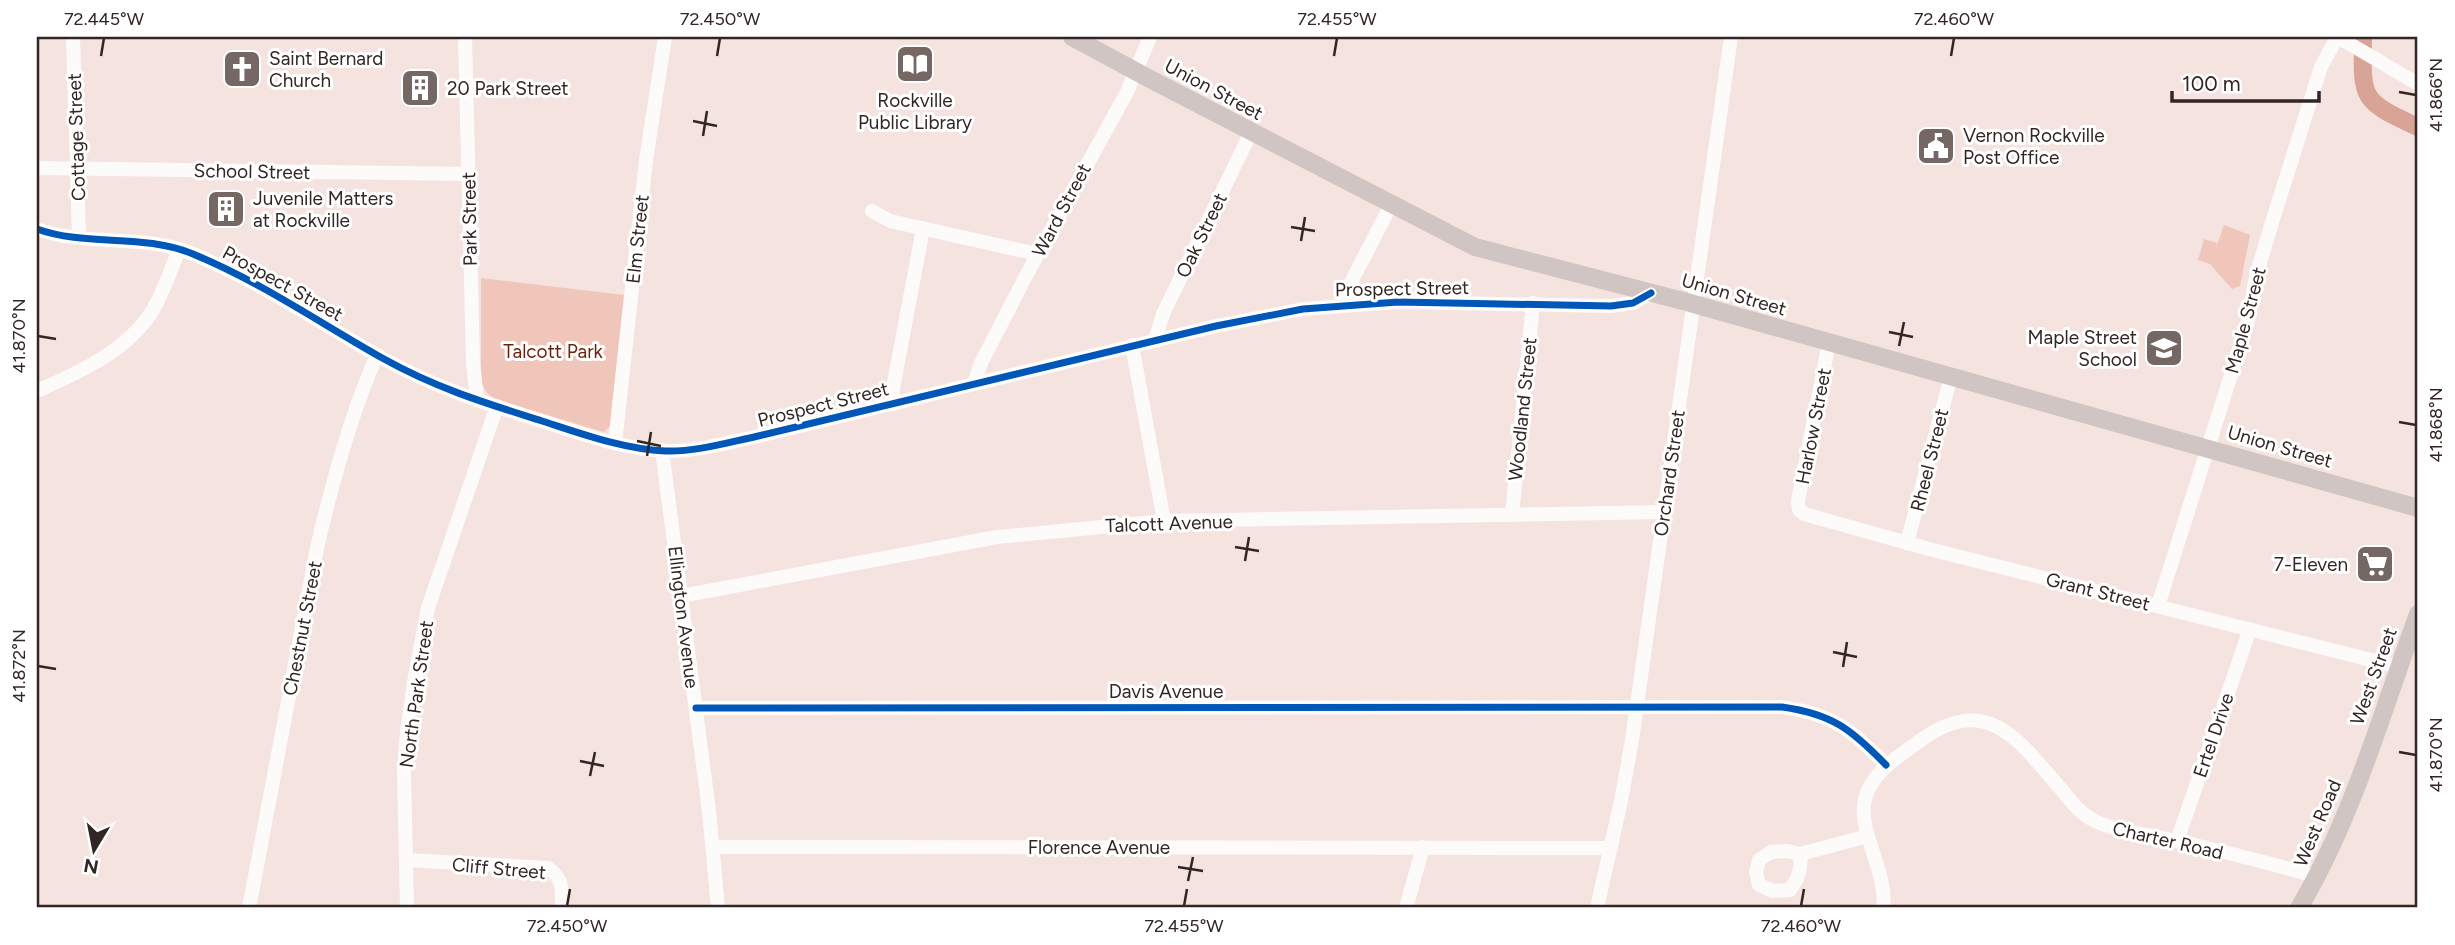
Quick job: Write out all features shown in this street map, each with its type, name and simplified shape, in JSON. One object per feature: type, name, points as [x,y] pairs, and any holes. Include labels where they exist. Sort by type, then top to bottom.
[{"type":"main road","name":"Union Street","points":[[1072,37],[1475,247],[1651,292],[2418,508]]},
{"type":"main road","name":"West Street","points":[[2368,752],[2418,614]]},
{"type":"main road","name":"West Road","points":[[2300,908],[2340,827],[2368,752]]},
{"type":"street","name":"Cottage Street","points":[[73,37],[79,237]]},
{"type":"street","name":"Park Street","points":[[466,37],[473,363],[477,400]]},
{"type":"street","name":"Elm Street","points":[[615,443],[643,181],[665,37]]},
{"type":"street","name":"Ward Street","points":[[974,383],[985,354],[1037,254],[1127,92],[1150,37]]},
{"type":"street","name":"Orchard Street","points":[[1597,908],[1623,791],[1637,705],[1731,37]]},
{"type":"street","points":[[2338,37],[2418,84]]},
{"type":"street","name":"Maple Street","points":[[2158,606],[2248,321],[2256,276],[2321,67],[2338,37]]},
{"type":"street","name":"Oak Street","points":[[1155,340],[1163,314],[1251,132]]},
{"type":"street","name":"School Street","points":[[37,168],[468,174]]},
{"type":"street","points":[[1343,304],[1349,286],[1391,205]]},
{"type":"street","points":[[872,211],[886,220],[1037,254]]},
{"type":"street","name":"Prospect Street","points":[[37,229],[79,237],[149,242],[179,248],[267,289],[377,355],[439,387],[615,443],[662,450],[725,443],[1267,315],[1343,304],[1409,302],[1611,306],[1629,304],[1651,292]]},
{"type":"street","points":[[893,404],[893,388],[923,229]]},
{"type":"street","points":[[37,391],[76,374],[99,360],[140,327],[152,311],[179,248]]},
{"type":"street","points":[[1596,304],[1610,293],[1615,283]]},
{"type":"street","name":"Woodland Street","points":[[1512,515],[1533,303]]},
{"type":"street","name":"Harlow Street","points":[[1799,510],[1798,500],[1829,342]]},
{"type":"street","points":[[1132,345],[1164,521]]},
{"type":"street","name":"Chestnut Street","points":[[249,908],[329,496],[377,355]]},
{"type":"street","name":"Rheel Street","points":[[1908,543],[1951,376]]},
{"type":"street","name":"North Park Street","points":[[407,908],[404,772],[407,731],[426,622],[497,407]]},
{"type":"street","name":"Ellington Avenue","points":[[662,450],[713,847],[718,908]]},
{"type":"street","name":"Grant Street","points":[[1799,510],[1809,516],[1908,543],[2399,667]]},
{"type":"street","name":"Talcott Avenue","points":[[681,596],[997,537],[1164,521],[1664,512]]},
{"type":"street","name":"Ertel Drive","points":[[2177,841],[2250,629]]},
{"type":"street","name":"Davis Avenue","points":[[696,708],[1637,705],[1783,707],[1827,717],[1845,727],[1886,765]]},
{"type":"street","name":"Charter Road","points":[[1884,908],[1882,879],[1868,836],[1865,801],[1873,781],[1886,765],[1936,729],[1954,722],[1990,722],[2005,730],[2029,750],[2081,813],[2110,827],[2177,841],[2317,877]]},
{"type":"street","points":[[1800,854],[1868,836]]},
{"type":"street","name":"Florence Avenue","points":[[713,847],[1611,848]]},
{"type":"street","points":[[1406,908],[1423,847]]},
{"type":"street","name":"Cliff Street","points":[[406,860],[548,868],[562,884],[562,908]]},
{"type":"green space","points":[[2224,225],[2250,235],[2240,286],[2232,289],[2210,264],[2198,260],[2204,239],[2217,243],[2216,248]]},
{"type":"green space","name":"Talcott Park","points":[[481,278],[624,295],[610,426],[604,432],[496,400],[487,393],[481,382]]},
{"type":"waterway","points":[[2363,37],[2363,74],[2368,96],[2385,110],[2418,127]]},
{"type":"cycle path","points":[[37,229],[75,238],[155,244],[193,254],[243,277],[384,359],[442,387],[603,440],[665,451],[721,444],[1216,326],[1303,309],[1398,302],[1611,306],[1633,303],[1651,293]]},
{"type":"cycle path","points":[[696,708],[1782,707],[1828,719],[1852,733],[1886,765]]},
{"type":"place","name":"Rockville Public Library","points":[[915,64]]},
{"type":"place","name":"Saint Bernard Church","points":[[242,69]]},
{"type":"place","name":"20 Park Street","points":[[420,88]]},
{"type":"place","name":"Vernon Rockville Post Office","points":[[1936,146]]},
{"type":"place","name":"Juvenile Matters at Rockville","points":[[226,209]]},
{"type":"place","name":"Maple Street School","points":[[2164,348]]},
{"type":"place","name":"7-Eleven","points":[[2375,564]]}]
